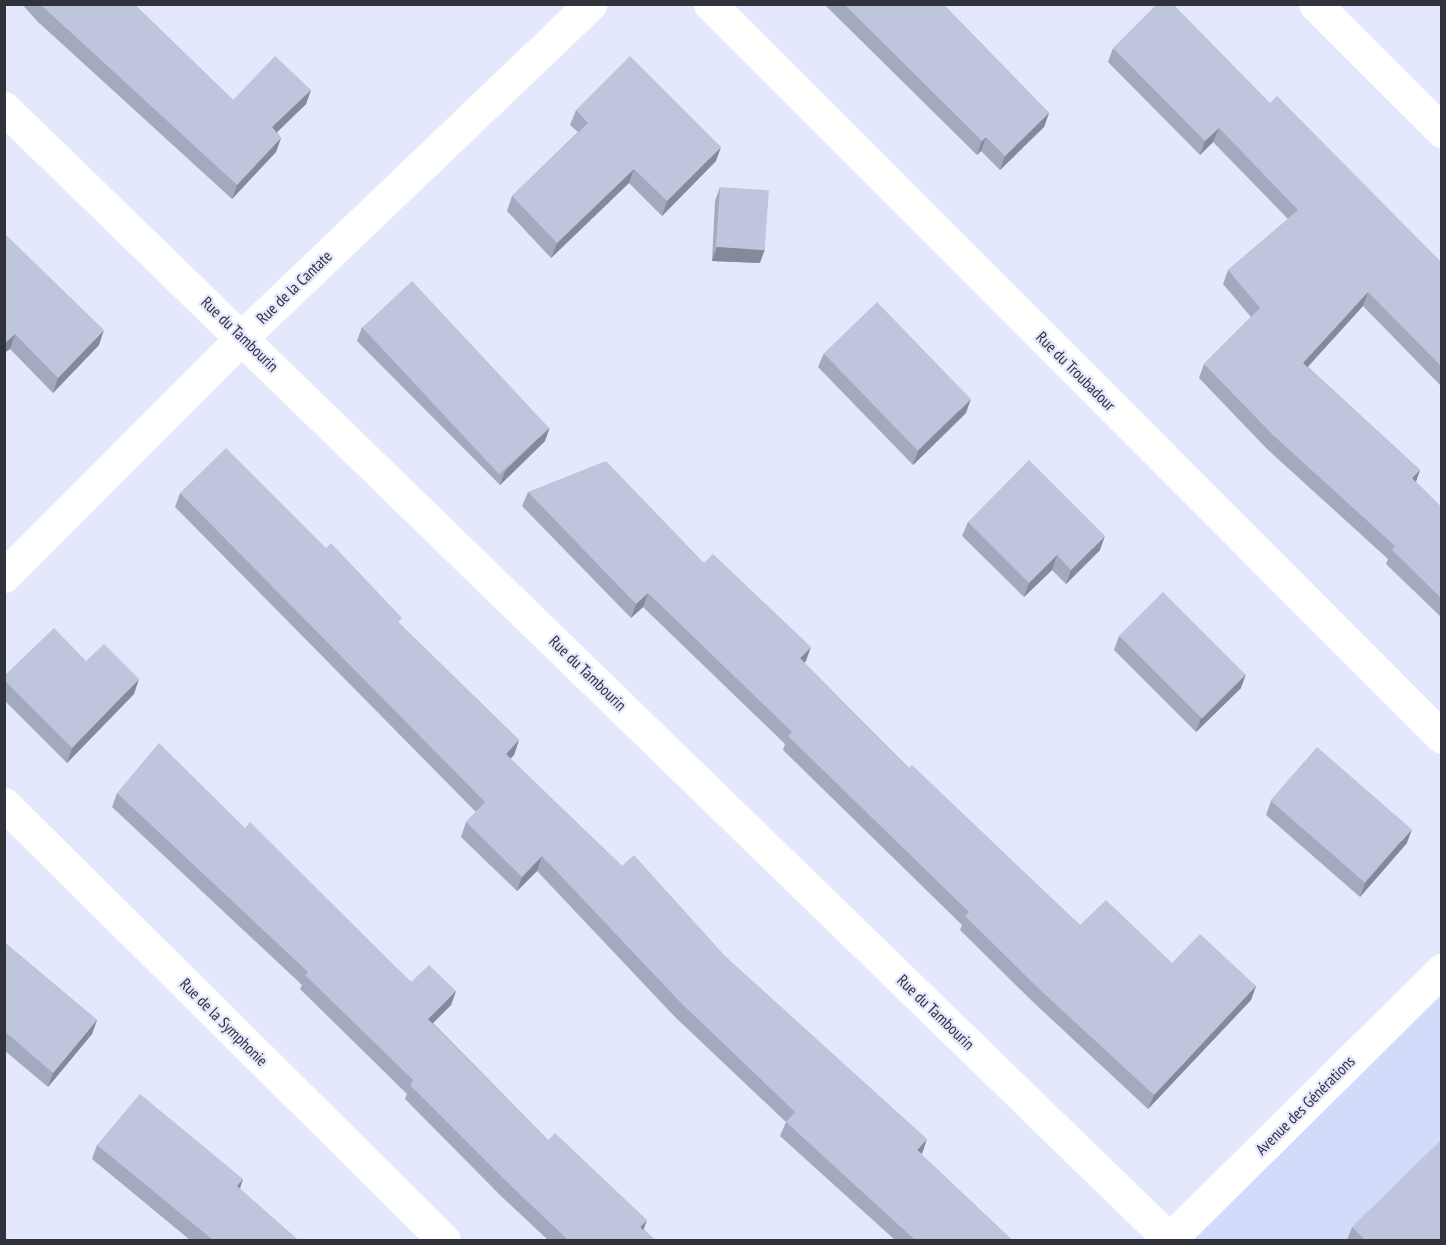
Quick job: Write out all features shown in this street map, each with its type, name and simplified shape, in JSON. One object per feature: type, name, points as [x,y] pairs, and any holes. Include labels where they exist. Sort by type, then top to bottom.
[{"type":"street","name":"Rue de la Cantate","points":[[4,576],[242,337],[590,4]]},
{"type":"street","name":"Rue du Troubadour","points":[[710,4],[1442,737]]},
{"type":"street","points":[[1315,4],[1442,131]]},
{"type":"street","name":"Rue du Tambourin","points":[[4,108],[1170,1240]]},
{"type":"street","name":"Rue de la Symphonie","points":[[4,804],[444,1240]]},
{"type":"street","name":"Avenue des Générations","points":[[1170,1240],[1442,970]]},
{"type":"shaded area","points":[[1441,970],[1441,1240],[1170,1240]]},
{"type":"building","points":[[40,4],[134,4],[233,100],[275,56],[311,90],[272,127],[281,138],[237,185]]},
{"type":"building","points":[[844,4],[943,4],[1049,113],[1005,156],[986,137],[982,141]]},
{"type":"building","points":[[1157,4],[1173,4],[1270,103],[1277,96],[1442,263],[1442,367],[1368,292],[1303,363],[1420,470],[1412,478],[1442,508],[1442,599],[1392,550],[1395,546],[1273,435],[1204,364],[1260,308],[1228,270],[1298,210],[1219,128],[1205,141],[1113,48]]},
{"type":"building","points":[[630,56],[721,147],[667,201],[634,169],[557,243],[512,196],[588,123],[576,110]]},
{"type":"building","points":[[720,187],[769,190],[765,250],[716,247]]},
{"type":"building","points":[[4,233],[104,330],[58,378],[15,334],[4,344]]},
{"type":"building","points":[[412,281],[549,428],[499,474],[362,327]]},
{"type":"building","points":[[877,302],[971,399],[918,451],[824,353]]},
{"type":"building","points":[[226,448],[326,548],[331,543],[402,618],[398,622],[519,740],[506,754],[622,866],[634,855],[725,956],[927,1139],[917,1150],[1012,1240],[915,1240],[786,1122],[795,1112],[681,1003],[542,856],[522,877],[466,822],[485,802],[180,493]]},
{"type":"building","points":[[1029,460],[1105,536],[1071,570],[1057,555],[1029,583],[968,522]]},
{"type":"building","points":[[606,461],[704,563],[713,554],[811,647],[800,658],[909,768],[912,765],[1080,925],[1106,900],[1172,963],[1200,934],[1256,986],[1154,1095],[1038,988],[965,916],[969,912],[788,736],[792,732],[648,593],[636,604],[528,492]]},
{"type":"building","points":[[1163,592],[1246,675],[1202,719],[1119,636]]},
{"type":"building","points":[[54,628],[86,661],[104,644],[139,679],[72,748],[4,680],[4,676]]},
{"type":"building","points":[[159,743],[245,828],[250,822],[411,982],[429,965],[456,991],[428,1019],[548,1140],[555,1133],[647,1220],[640,1227],[655,1240],[568,1240],[410,1085],[413,1080],[305,975],[308,972],[117,793]]},
{"type":"building","points":[[1317,747],[1411,829],[1365,883],[1270,801]]},
{"type":"building","points":[[4,942],[97,1020],[53,1073],[4,1031]]},
{"type":"building","points":[[140,1094],[243,1179],[237,1186],[298,1240],[213,1240],[97,1145]]},
{"type":"building","points":[[1442,1139],[1442,1240],[1365,1240],[1352,1227]]}]
